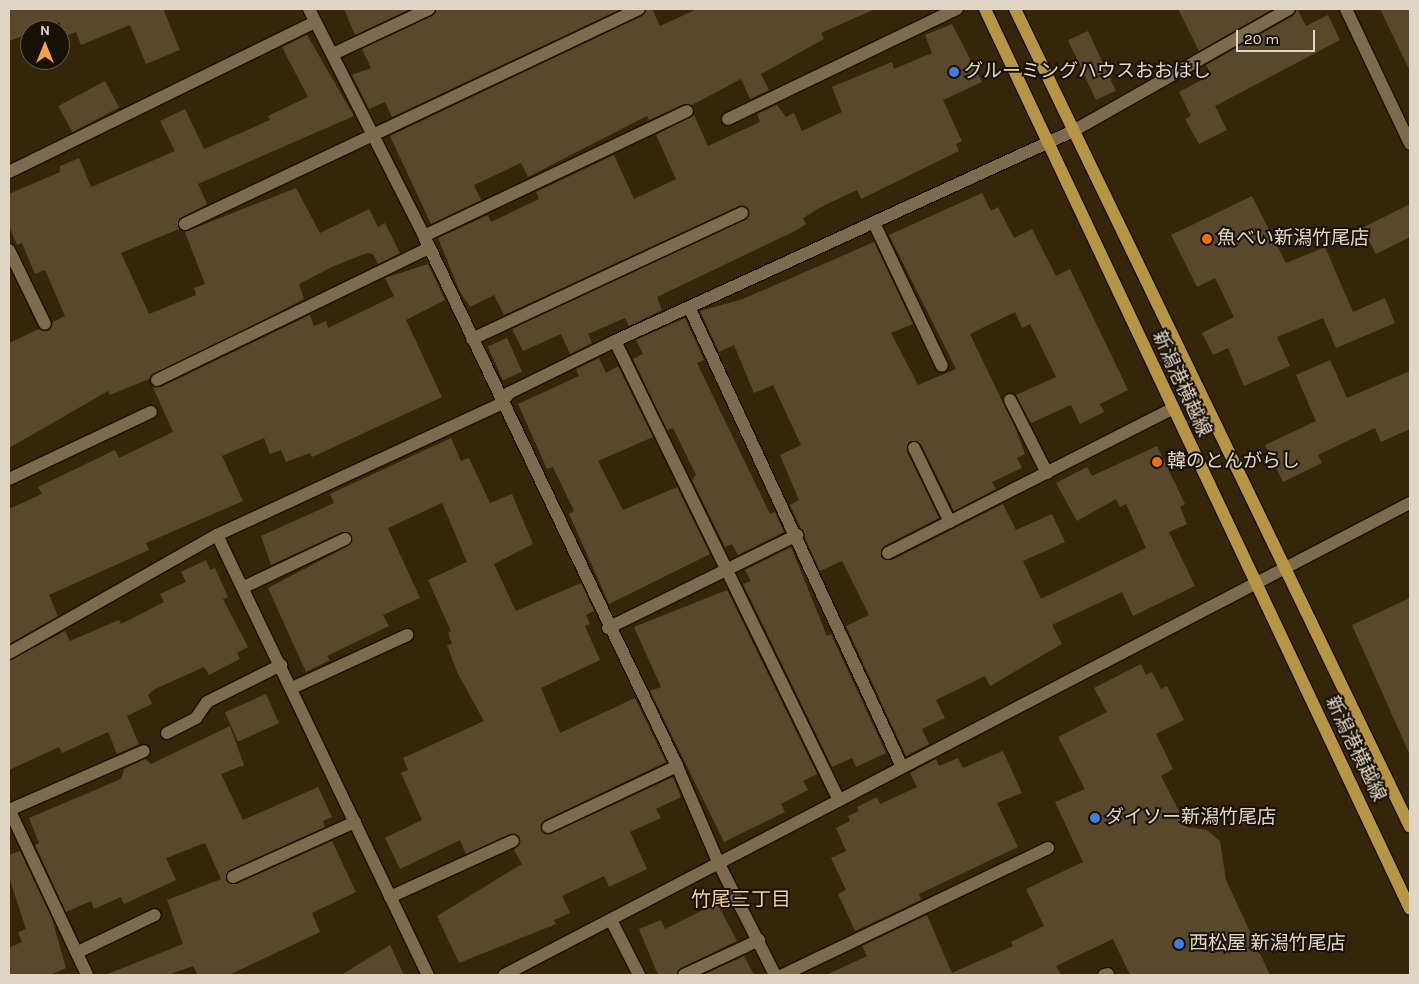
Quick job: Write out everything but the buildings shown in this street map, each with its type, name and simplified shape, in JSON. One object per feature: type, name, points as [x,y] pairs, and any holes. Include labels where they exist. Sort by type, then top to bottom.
[{"type":"main road","name":"新潟港横越線","points":[[985,9],[1255,586],[1410,909]]},
{"type":"main road","name":"新潟港横越線","points":[[1014,9],[1410,827]]},
{"type":"street","points":[[309,9],[424,236],[427,249],[676,766],[718,864],[759,940],[775,975]]},
{"type":"street","points":[[333,54],[429,9]]},
{"type":"street","points":[[185,224],[373,138],[640,9]]},
{"type":"street","points":[[728,119],[957,9]]},
{"type":"street","points":[[9,653],[217,535],[501,404],[508,393],[615,341],[1073,131],[1289,9]]},
{"type":"street","points":[[1346,9],[1408,136]]},
{"type":"street","points":[[9,172],[315,22]]},
{"type":"street","points":[[424,236],[687,110]]},
{"type":"street","points":[[472,339],[742,213]]},
{"type":"street","points":[[874,223],[942,366]]},
{"type":"street","points":[[157,380],[427,249]]},
{"type":"street","points":[[9,250],[45,324]]},
{"type":"street","points":[[689,307],[797,535],[902,767]]},
{"type":"street","points":[[615,341],[839,800]]},
{"type":"street","points":[[1010,400],[1046,473]]},
{"type":"street","points":[[888,554],[1172,409]]},
{"type":"street","points":[[9,479],[151,412]]},
{"type":"street","points":[[914,448],[950,522]]},
{"type":"street","points":[[504,975],[902,767],[1255,586],[1410,502]]},
{"type":"street","points":[[217,535],[244,587],[428,975]]},
{"type":"street","points":[[608,628],[727,572],[797,535]]},
{"type":"street","points":[[244,587],[345,540]]},
{"type":"street","points":[[292,688],[407,634]]},
{"type":"street","points":[[167,733],[196,718],[207,702],[281,665]]},
{"type":"street","points":[[87,975],[78,952],[9,810],[144,751]]},
{"type":"street","points":[[548,827],[676,766]]},
{"type":"street","points":[[233,877],[355,822]]},
{"type":"street","points":[[390,897],[513,841]]},
{"type":"street","points":[[784,975],[1048,848]]},
{"type":"street","points":[[78,952],[155,915]]},
{"type":"street","points":[[611,920],[639,975]]},
{"type":"street","points":[[684,975],[759,940]]},
{"type":"place","name":"グルーミングハウスおおはし","points":[[954,72]]},
{"type":"place","name":"魚べい新潟竹尾店","points":[[1207,239]]},
{"type":"place","name":"韓のとんがらし","points":[[1157,462]]},
{"type":"place","name":"ダイソー新潟竹尾店","points":[[1095,818]]},
{"type":"place","name":"西松屋 新潟竹尾店","points":[[1179,944]]},
{"type":"district","name":"竹尾三丁目","points":[[741,899]]}]
